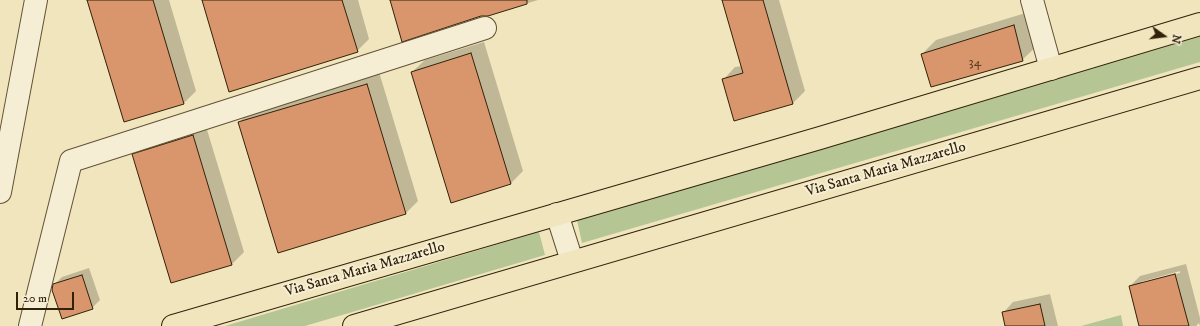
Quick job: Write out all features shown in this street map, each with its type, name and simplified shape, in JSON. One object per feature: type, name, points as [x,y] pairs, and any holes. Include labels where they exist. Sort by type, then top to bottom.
[{"type":"main road","name":"Via Santa Maria Mazzarello","points":[[173,326],[1200,24]]},
{"type":"main road","name":"Via Santa Maria Mazzarello","points":[[354,326],[1200,78]]},
{"type":"street","points":[[0,192],[36,0]]},
{"type":"street","points":[[1032,0],[1051,69]]},
{"type":"street","points":[[30,326],[71,161],[485,28]]},
{"type":"street","points":[[557,214],[572,262]]},
{"type":"green space","points":[[1200,36],[1200,62],[582,243],[577,220]]},
{"type":"green space","points":[[539,232],[545,255],[305,326],[225,326]]},
{"type":"green space","points":[[1121,315],[1123,326],[1081,326]]},
{"type":"building","points":[[87,0],[153,0],[184,104],[124,122]]},
{"type":"building","points":[[202,0],[342,0],[358,52],[229,92]]},
{"type":"building","points":[[390,0],[527,0],[527,4],[488,16],[481,16],[402,42]]},
{"type":"building","points":[[722,0],[763,0],[793,104],[734,121],[722,79],[743,73]]},
{"type":"building","points":[[1014,25],[1023,61],[931,87],[921,54]]},
{"type":"building","points":[[471,53],[511,184],[451,203],[411,72]]},
{"type":"building","points":[[367,84],[406,214],[278,253],[238,122]]},
{"type":"building","points":[[193,135],[232,265],[171,283],[132,154]]},
{"type":"building","points":[[1175,274],[1189,326],[1139,326],[1129,286]]},
{"type":"building","points":[[82,275],[93,309],[62,319],[52,290],[53,284]]},
{"type":"building","points":[[1040,304],[1045,326],[1005,326],[1002,312]]}]
